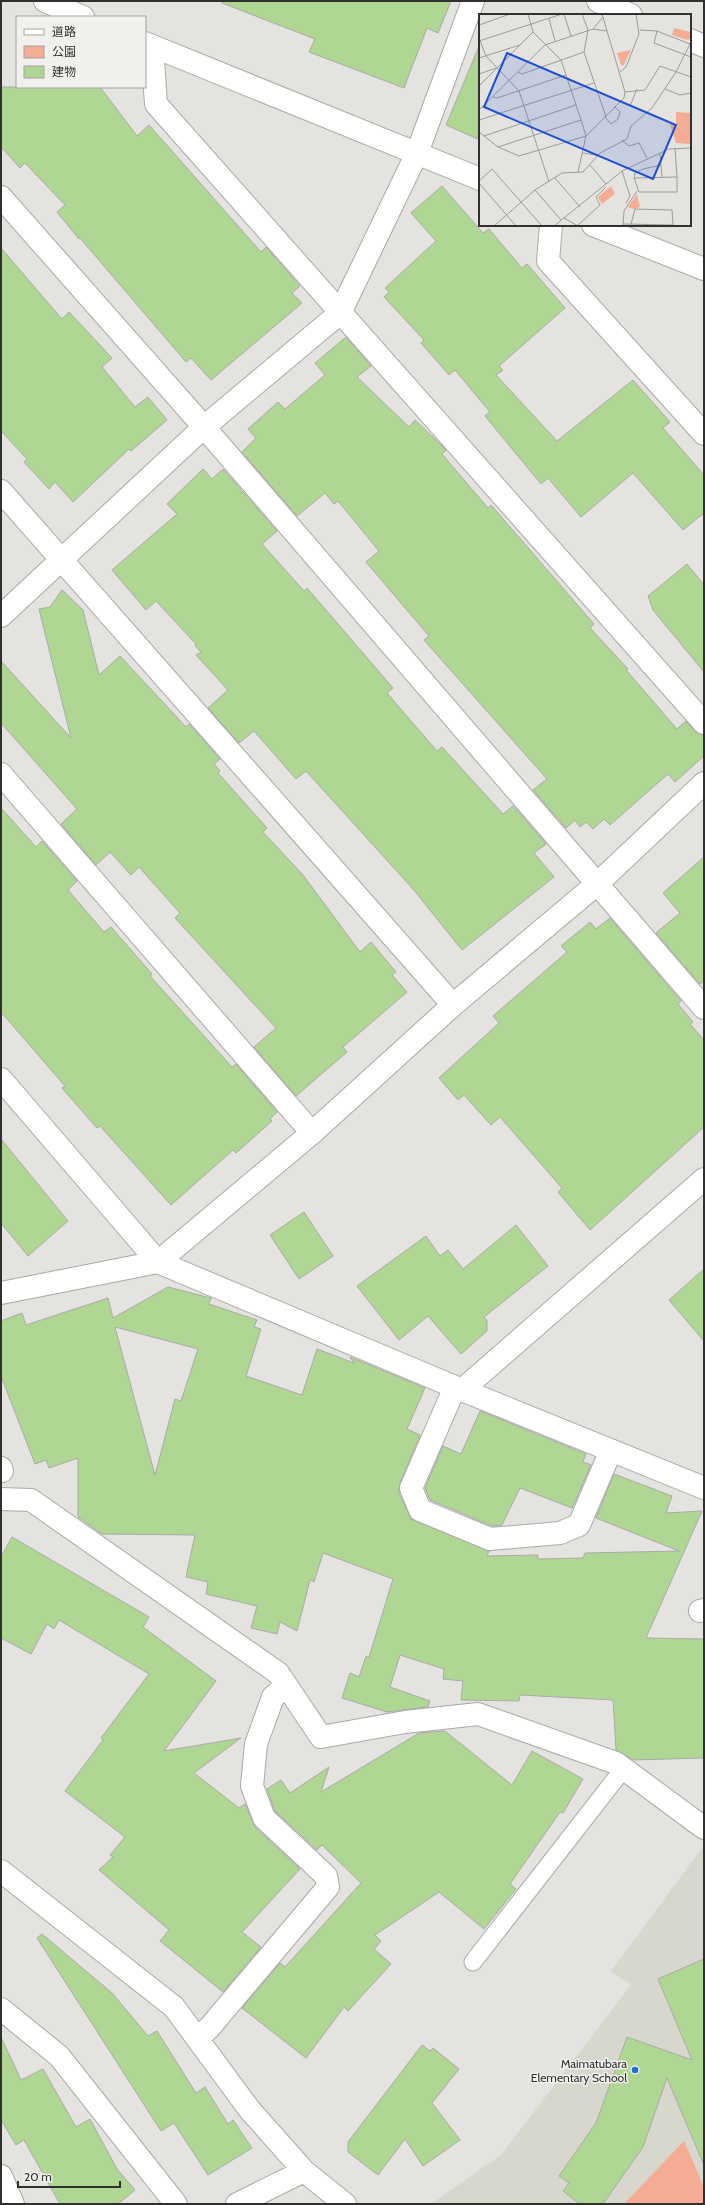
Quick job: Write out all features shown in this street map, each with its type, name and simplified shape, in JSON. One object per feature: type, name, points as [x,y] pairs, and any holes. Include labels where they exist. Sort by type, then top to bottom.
[{"type":"street","points":[[45,1],[81,16]]},
{"type":"street","points":[[1,616],[204,427],[340,312],[417,153],[473,1]]},
{"type":"street","points":[[598,1],[629,14]]},
{"type":"street","points":[[691,40],[704,46]]},
{"type":"street","points":[[479,179],[149,44],[156,104],[704,723]]},
{"type":"street","points":[[1,197],[204,427],[704,1008]]},
{"type":"street","points":[[551,226],[548,261],[704,434]]},
{"type":"street","points":[[595,226],[704,269]]},
{"type":"street","points":[[1,491],[453,1005]]},
{"type":"street","points":[[1,774],[312,1133]]},
{"type":"street","points":[[1,1293],[158,1262],[312,1133],[453,1005],[598,883],[704,784]]},
{"type":"street","points":[[1,1079],[158,1262],[458,1388],[704,1488]]},
{"type":"street","points":[[611,1450],[578,1525],[560,1533],[490,1539],[420,1510],[412,1488],[458,1388],[704,1178]]},
{"type":"street","points":[[1,1499],[31,1500],[278,1673],[321,1737],[405,1722],[478,1714],[616,1763],[704,1828]]},
{"type":"street","points":[[198,2038],[209,2028],[328,1887],[326,1876],[264,1818],[252,1786],[256,1744],[273,1697],[286,1686]]},
{"type":"street","points":[[1,1871],[174,2007],[249,2108],[304,2171],[345,2204]]},
{"type":"street","points":[[1,2009],[59,2056],[176,2204]]},
{"type":"street","points":[[237,2204],[304,2171]]},
{"type":"street","points":[[1,2176],[14,2204]]},
{"type":"lane","points":[[473,1962],[624,1768]]},
{"type":"shaded area","name":"Maimatubara Elementary School","points":[[702,1848],[704,1849],[704,2204],[431,2204],[501,2155],[631,1985],[611,1971]]},
{"type":"green space","points":[[684,2141],[704,2187],[704,2204],[624,2204]]},
{"type":"building","points":[[222,1],[451,1],[438,33],[427,28],[404,88],[309,52],[315,39],[222,3]]},
{"type":"building","points":[[479,46],[479,140],[446,125]]},
{"type":"building","points":[[1,87],[101,88],[137,136],[149,125],[261,252],[266,247],[300,286],[292,293],[302,303],[211,380],[191,358],[186,362],[80,238],[79,239],[57,212],[65,205],[25,163],[20,168],[1,147]]},
{"type":"building","points":[[442,186],[483,233],[489,229],[522,268],[527,264],[565,308],[499,366],[503,370],[496,375],[557,441],[633,380],[670,422],[663,428],[704,475],[704,513],[683,530],[633,473],[581,517],[548,478],[541,484],[485,416],[490,412],[455,370],[449,375],[421,343],[424,340],[384,297],[389,292],[385,288],[436,241],[411,213]]},
{"type":"building","points":[[1,248],[62,319],[69,312],[112,358],[102,367],[135,407],[148,397],[167,420],[131,451],[129,449],[73,502],[55,482],[49,489],[24,462],[27,459],[1,431]]},
{"type":"building","points":[[346,337],[371,366],[357,377],[409,427],[415,420],[446,450],[442,454],[488,508],[491,505],[594,624],[590,628],[628,669],[626,670],[677,729],[686,721],[695,732],[704,735],[704,756],[675,782],[668,774],[610,825],[604,819],[593,829],[586,822],[580,827],[575,820],[566,828],[533,790],[547,779],[424,640],[429,636],[366,562],[379,551],[338,501],[334,504],[325,493],[297,516],[242,452],[256,438],[248,429],[278,402],[285,409],[325,375],[315,363]]},
{"type":"building","points":[[203,469],[212,479],[223,469],[277,531],[262,544],[304,591],[307,588],[393,688],[387,693],[437,751],[442,747],[503,814],[513,806],[546,844],[534,853],[554,877],[462,950],[413,889],[306,771],[296,779],[254,731],[239,743],[208,708],[228,690],[196,655],[201,652],[195,646],[196,644],[156,601],[146,610],[112,570],[177,514],[167,504]]},
{"type":"building","points":[[687,564],[704,585],[704,672],[653,610],[648,596]]},
{"type":"building","points":[[62,590],[83,610],[99,675],[120,656],[186,727],[189,724],[220,759],[214,764],[220,771],[218,773],[267,828],[263,832],[303,875],[360,952],[371,942],[396,972],[392,975],[407,992],[343,1047],[347,1052],[296,1096],[254,1047],[276,1028],[175,918],[180,913],[139,867],[131,875],[110,852],[96,865],[61,824],[77,809],[1,723],[1,661],[71,738],[39,609],[50,607]]},
{"type":"building","points":[[1,808],[36,847],[42,841],[77,881],[68,890],[104,932],[111,927],[152,974],[150,976],[232,1067],[236,1064],[277,1112],[270,1119],[272,1121],[236,1153],[233,1150],[171,1205],[100,1126],[97,1128],[62,1088],[65,1086],[1,1012]]},
{"type":"building","points":[[704,857],[704,981],[700,984],[656,933],[680,913],[663,893]]},
{"type":"building","points":[[610,918],[681,1001],[678,1004],[693,1022],[690,1024],[704,1040],[704,1127],[590,1230],[558,1192],[562,1188],[500,1117],[491,1125],[464,1095],[458,1100],[439,1078],[499,1023],[493,1016],[567,952],[561,946],[590,922],[596,929]]},
{"type":"building","points":[[1,1139],[68,1221],[28,1256],[1,1223]]},
{"type":"building","points":[[304,1212],[333,1256],[299,1279],[270,1235]]},
{"type":"building","points":[[516,1225],[548,1266],[484,1317],[487,1320],[487,1331],[461,1354],[428,1316],[399,1340],[357,1286],[426,1236],[440,1256],[448,1250],[463,1269]]},
{"type":"building","points":[[704,1269],[704,1341],[669,1300]]},
{"type":"building","points":[[168,1287],[211,1298],[209,1304],[257,1320],[254,1327],[261,1329],[246,1376],[302,1395],[317,1349],[354,1363],[350,1357],[425,1388],[407,1429],[420,1435],[400,1483],[399,1493],[411,1519],[489,1551],[487,1556],[538,1555],[538,1559],[583,1558],[585,1553],[679,1551],[596,1518],[614,1474],[672,1496],[666,1513],[702,1511],[646,1638],[704,1639],[704,1758],[634,1760],[616,1750],[613,1700],[520,1695],[519,1701],[461,1700],[463,1681],[443,1679],[444,1669],[400,1655],[390,1687],[430,1701],[428,1707],[387,1712],[342,1698],[350,1673],[359,1677],[366,1656],[369,1657],[393,1579],[323,1553],[314,1582],[310,1580],[297,1631],[280,1622],[277,1634],[251,1628],[257,1606],[206,1594],[208,1582],[186,1577],[195,1535],[102,1534],[78,1517],[78,1458],[49,1468],[46,1460],[35,1464],[1,1376],[1,1321],[22,1313],[26,1325],[108,1298],[113,1318]],"holes":[[[115,1327],[198,1349],[181,1401],[175,1399],[155,1475]]]},
{"type":"building","points":[[480,1411],[586,1454],[583,1462],[591,1465],[572,1508],[520,1488],[502,1525],[492,1526],[430,1500],[425,1488],[443,1446],[461,1454]]},
{"type":"building","points":[[12,1537],[149,1617],[143,1627],[216,1681],[164,1751],[241,1738],[194,1773],[239,1808],[245,1804],[255,1827],[300,1869],[242,1932],[261,1947],[223,1992],[160,1941],[169,1930],[99,1870],[113,1857],[110,1855],[125,1837],[65,1791],[103,1740],[101,1738],[149,1674],[59,1620],[54,1629],[47,1624],[31,1654],[1,1638],[1,1557]]},
{"type":"building","points":[[445,1731],[512,1785],[532,1751],[583,1779],[563,1813],[560,1812],[510,1884],[516,1889],[484,1929],[439,1892],[375,1935],[381,1941],[374,1949],[391,1964],[348,2011],[344,2007],[306,2058],[242,2008],[280,1963],[285,1967],[361,1883],[322,1845],[317,1850],[275,1811],[267,1789],[281,1780],[290,1793],[329,1767],[321,1792],[419,1733]]},
{"type":"building","points":[[42,1934],[112,1993],[148,2036],[157,2031],[196,2093],[205,2087],[228,2124],[233,2120],[252,2148],[208,2175],[174,2123],[161,2131],[37,1938]]},
{"type":"building","points":[[704,1959],[704,2165],[667,2078],[643,2147],[603,2204],[580,2204],[563,2191],[569,2183],[559,2176],[596,2123],[627,2037],[692,2060],[658,1979]]},
{"type":"building","points":[[1,2037],[21,2080],[43,2069],[76,2127],[90,2119],[117,2169],[135,2190],[118,2204],[60,2204],[24,2140],[16,2145],[1,2120]]},
{"type":"building","points":[[422,2045],[430,2051],[433,2048],[459,2069],[432,2103],[460,2140],[423,2166],[405,2139],[378,2175],[348,2152],[348,2142]]},
{"type":"place","name":"Maimatubara Elementary School","points":[[635,2070]]}]
